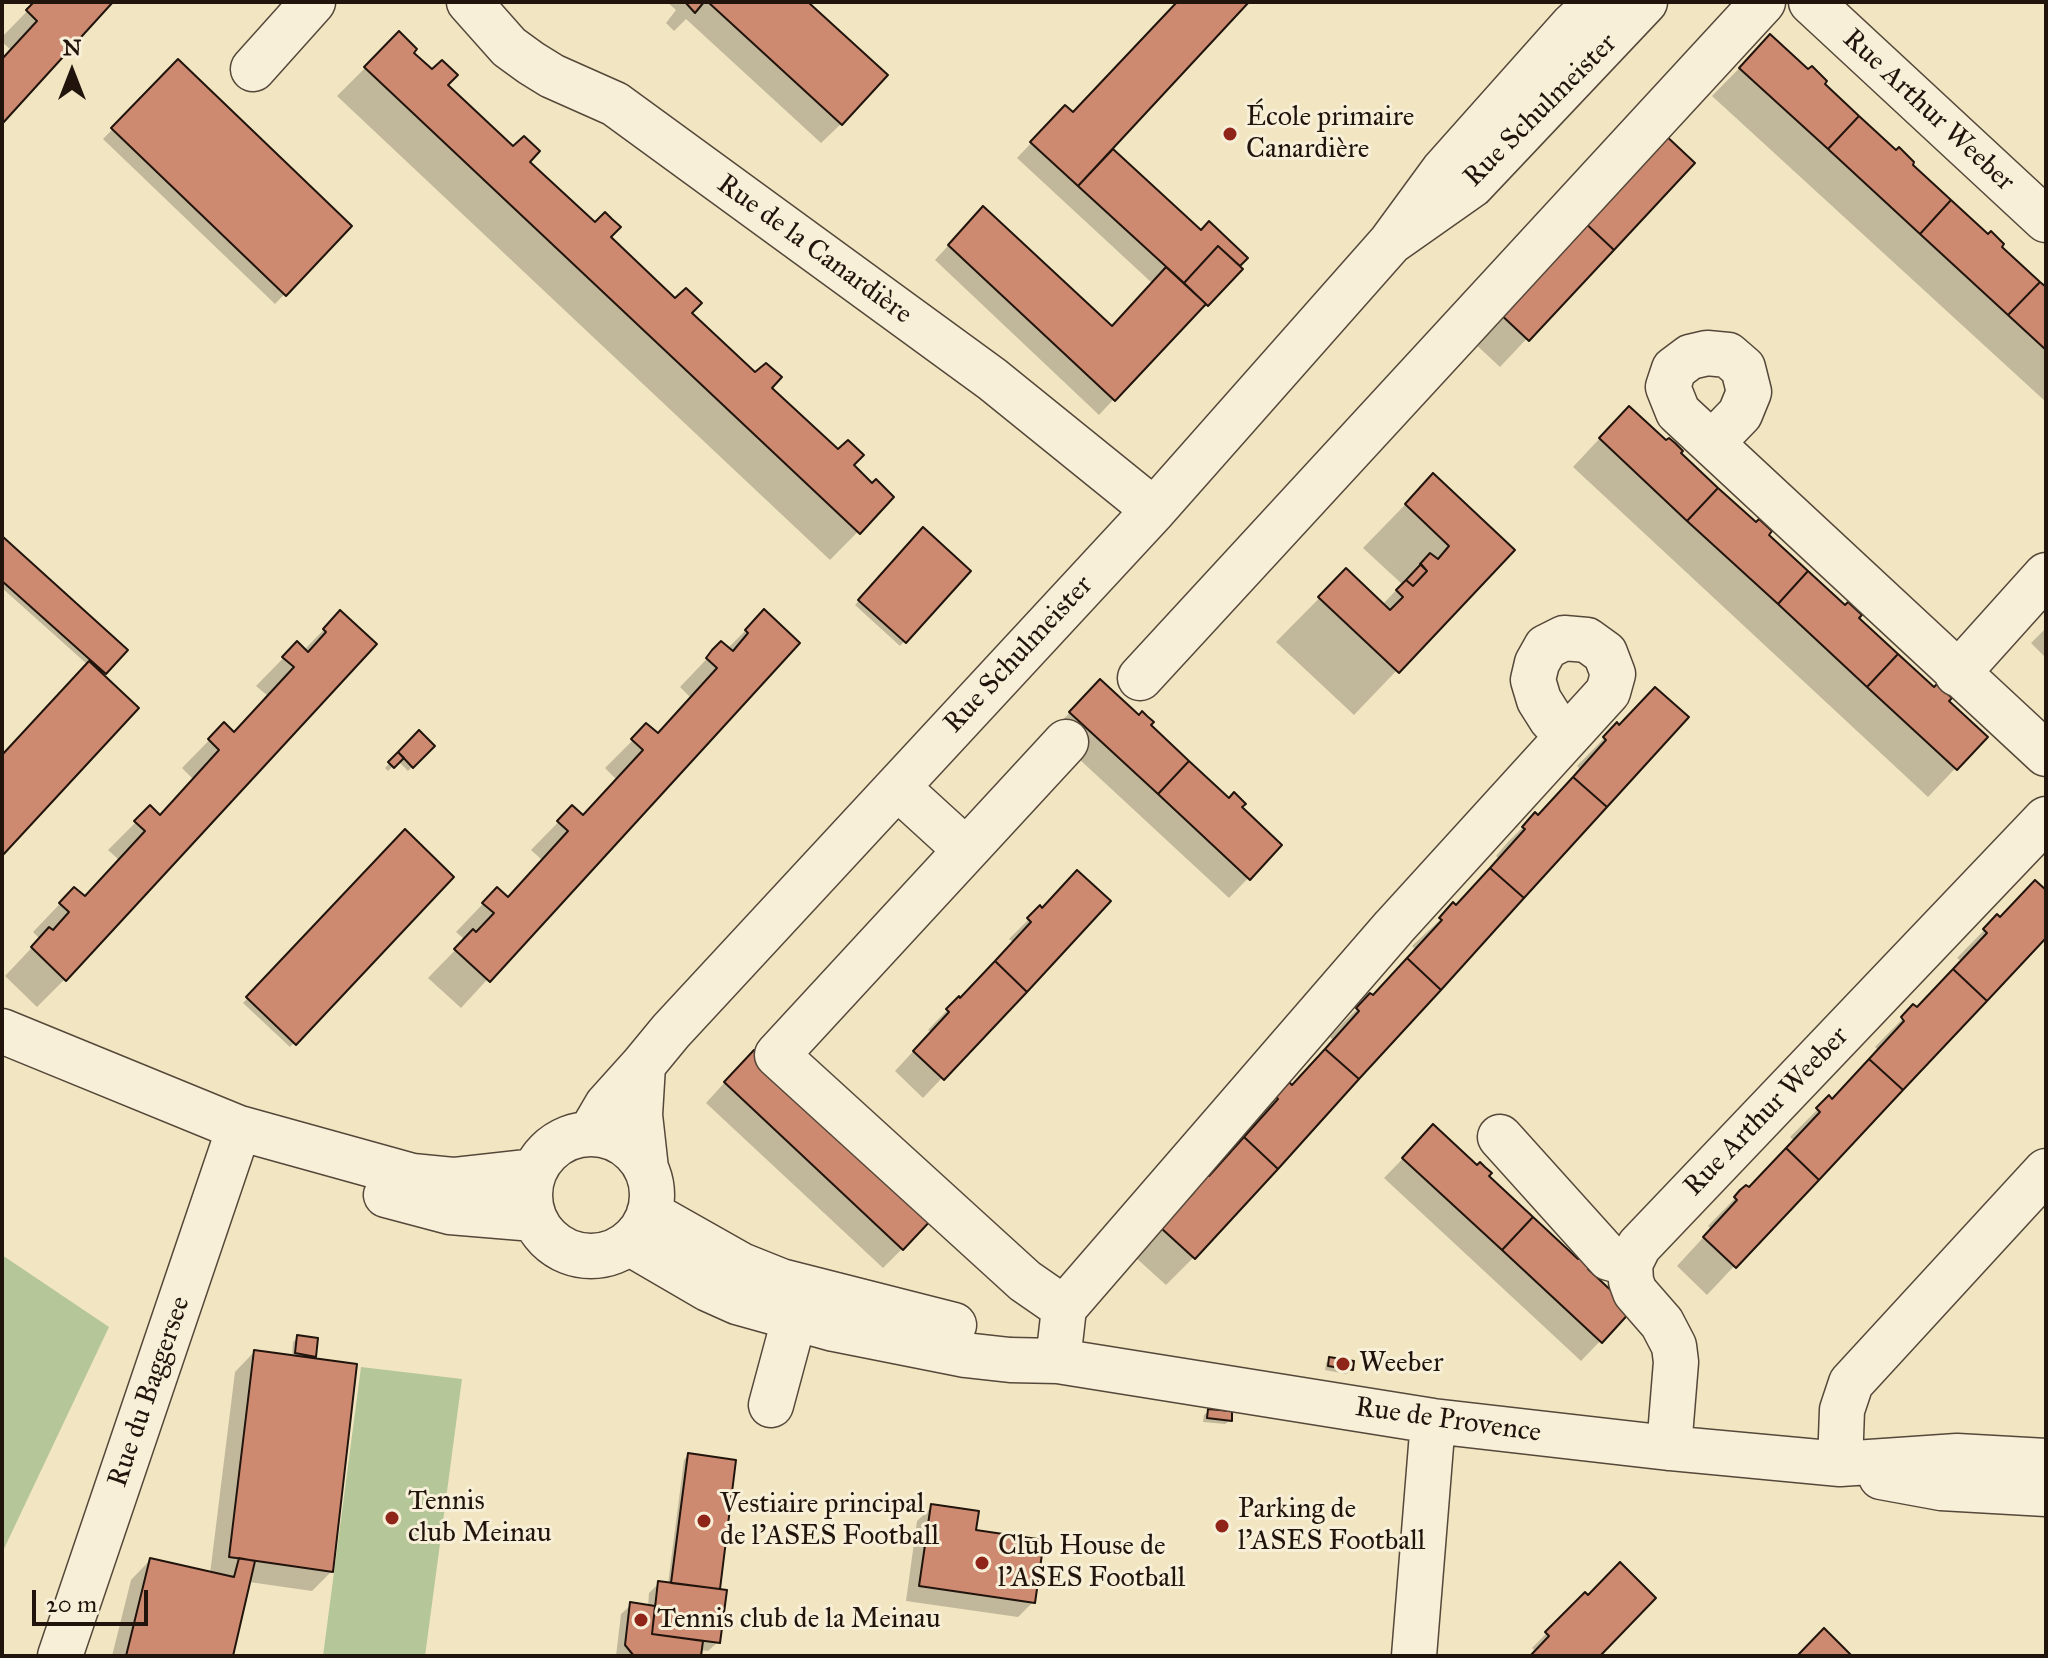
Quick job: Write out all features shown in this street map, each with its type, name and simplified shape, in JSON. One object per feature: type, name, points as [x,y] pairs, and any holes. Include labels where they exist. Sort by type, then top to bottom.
[{"type":"street","points":[[253,69],[313,2]]},
{"type":"street","name":"Rue de la Canardière","points":[[469,2],[509,47],[552,76],[615,104],[992,379],[1154,510]]},
{"type":"street","name":"Rue Schulmeister","points":[[590,1134],[607,1105],[671,1031],[1154,510],[1391,242],[1443,171],[1573,25],[1598,2]]},
{"type":"street","name":"Rue Schulmeister","points":[[1391,242],[1472,185],[1645,2]]},
{"type":"street","points":[[1140,678],[1763,2]]},
{"type":"street","name":"Rue Arthur Weeber","points":[[1811,2],[2040,203]]},
{"type":"street","points":[[1712,443],[2046,754]]},
{"type":"street","points":[[1957,674],[2046,575]]},
{"type":"street","points":[[1058,1361],[1064,1308],[1394,927],[1567,737]]},
{"type":"street","points":[[1064,1308],[1025,1281],[777,1055],[1066,742]]},
{"type":"street","points":[[897,787],[966,850]]},
{"type":"street","name":"Rue Arthur Weeber","points":[[1630,1264],[1639,1246],[1665,1218],[2046,819]]},
{"type":"street","points":[[2,1031],[239,1128],[412,1176],[453,1180],[534,1171]]},
{"type":"street","points":[[643,1065],[640,1115],[652,1198],[639,1228],[612,1252],[594,1256],[576,1255],[544,1235],[534,1219],[530,1187],[534,1171],[544,1156],[573,1137],[590,1134],[607,1136],[623,1143],[636,1154],[646,1169]]},
{"type":"street","points":[[239,1128],[276,1154],[342,1182],[450,1212],[534,1219]]},
{"type":"street","name":"Rue du Baggersee","points":[[60,1656],[239,1128]]},
{"type":"street","points":[[1500,1137],[1609,1258],[1630,1264],[1635,1292],[1662,1323],[1674,1346],[1676,1362],[1669,1448]]},
{"type":"street","points":[[1840,1464],[1842,1410],[1851,1383],[2046,1171]]},
{"type":"street","name":"Rue de Provence","points":[[639,1228],[708,1289],[737,1302],[799,1320],[965,1355],[1058,1361],[1433,1421],[1669,1448],[1840,1464],[1957,1456],[2046,1461]]},
{"type":"street","points":[[771,1405],[789,1338]]},
{"type":"street","points":[[1414,1656],[1406,1544],[1433,1421]]},
{"type":"street","name":"Rue de Provence","points":[[1840,1464],[1882,1477],[1941,1488],[2046,1494]]},
{"type":"green space","points":[[2,1255],[109,1327],[2,1553]]},
{"type":"green space","name":"Tennis club Meinau","points":[[361,1367],[462,1379],[425,1656],[323,1656]]},
{"type":"building","points":[[34,2],[113,2],[2,124],[2,59],[37,21],[26,10]]},
{"type":"building","points":[[685,2],[704,2],[695,13]]},
{"type":"building","points":[[708,2],[808,2],[888,75],[842,125]]},
{"type":"building","points":[[1177,2],[1249,2],[1078,186],[1030,142],[1065,105],[1073,112]]},
{"type":"building","points":[[399,31],[417,49],[414,53],[432,69],[442,60],[458,75],[448,85],[513,146],[524,136],[540,151],[530,162],[595,222],[605,212],[621,227],[611,237],[675,298],[686,288],[702,303],[692,313],[755,372],[766,363],[782,377],[772,388],[838,449],[848,440],[864,455],[854,465],[872,483],[876,479],[894,497],[860,534],[364,67]]},
{"type":"building","points":[[1770,34],[1808,69],[1812,66],[1827,81],[1825,84],[1859,116],[1828,149],[1739,68]]},
{"type":"building","points":[[178,59],[352,226],[286,296],[111,128]]},
{"type":"building","points":[[1859,116],[1896,150],[1899,147],[1914,162],[1913,165],[1951,200],[1920,234],[1828,149]]},
{"type":"building","points":[[1662,132],[1695,163],[1614,250],[1581,219]]},
{"type":"building","points":[[1113,149],[1201,230],[1209,221],[1248,258],[1240,266],[1218,246],[1184,283],[1078,186]]},
{"type":"building","points":[[1951,200],[1988,234],[1991,231],[2004,244],[2002,247],[2040,282],[2008,315],[1920,234]]},
{"type":"building","points":[[983,206],[1112,326],[1166,267],[1206,304],[1115,401],[948,245]]},
{"type":"building","points":[[1581,219],[1614,250],[1529,341],[1497,311]]},
{"type":"building","points":[[1218,246],[1243,269],[1208,306],[1184,283]]},
{"type":"building","points":[[2040,282],[2046,287],[2046,350],[2008,315]]},
{"type":"building","points":[[1629,406],[1666,440],[1669,438],[1675,443],[1683,451],[1681,453],[1718,488],[1687,521],[1599,438]]},
{"type":"building","points":[[1433,473],[1515,550],[1399,673],[1318,597],[1346,568],[1390,610],[1403,597],[1396,590],[1406,580],[1413,586],[1427,571],[1420,564],[1430,553],[1438,559],[1449,546],[1405,504]]},
{"type":"building","points":[[1718,488],[1756,522],[1759,519],[1772,531],[1769,535],[1808,571],[1778,604],[1687,521]]},
{"type":"building","points":[[923,527],[971,571],[906,643],[858,600]]},
{"type":"building","points":[[2,536],[128,650],[106,674],[2,581]]},
{"type":"building","points":[[1421,564],[1427,571],[1413,586],[1406,580]]},
{"type":"building","points":[[1808,571],[1845,605],[1848,602],[1862,615],[1859,618],[1898,654],[1867,687],[1778,604]]},
{"type":"building","points":[[764,609],[800,643],[490,982],[454,949],[494,913],[482,903],[497,887],[508,897],[568,831],[557,821],[572,805],[583,815],[643,750],[631,739],[646,723],[658,733],[717,668],[706,658],[712,650],[721,641],[733,651],[748,633],[745,630]]},
{"type":"building","points":[[340,610],[377,644],[66,981],[31,947],[49,927],[53,930],[69,912],[59,903],[74,887],[85,896],[145,831],[134,821],[150,805],[160,815],[219,750],[208,739],[224,722],[234,732],[294,667],[282,657],[297,641],[308,652]]},
{"type":"building","points":[[1898,654],[1934,687],[1937,684],[1952,698],[1949,701],[1988,737],[1957,770],[1867,687]]},
{"type":"building","points":[[89,661],[139,708],[2,856],[2,755]]},
{"type":"building","points":[[1100,679],[1139,715],[1142,711],[1154,722],[1151,725],[1189,761],[1158,794],[1069,712]]},
{"type":"building","points":[[1655,687],[1689,717],[1607,807],[1573,777],[1606,740],[1603,737],[1617,722],[1619,725]]},
{"type":"building","points":[[419,730],[435,746],[413,768],[398,752]]},
{"type":"building","points":[[398,752],[404,758],[394,768],[388,762]]},
{"type":"building","points":[[1189,761],[1229,798],[1234,792],[1246,804],[1242,807],[1282,845],[1250,880],[1158,794]]},
{"type":"building","points":[[1573,777],[1607,807],[1524,898],[1490,868],[1525,829],[1522,827],[1535,812],[1538,815]]},
{"type":"building","points":[[405,829],[454,877],[296,1045],[246,997]]},
{"type":"building","points":[[1490,868],[1524,898],[1441,990],[1407,958],[1442,920],[1439,918],[1453,902],[1456,905]]},
{"type":"building","points":[[1077,870],[1111,901],[1027,992],[995,961],[1031,922],[1027,918],[1040,905],[1042,908]]},
{"type":"building","points":[[2035,880],[2046,890],[2046,938],[1987,1001],[1953,969],[1987,933],[1983,929],[1997,914],[2000,917]]},
{"type":"building","points":[[1407,958],[1441,990],[1359,1079],[1325,1049],[1359,1011],[1356,1008],[1370,993],[1373,995]]},
{"type":"building","points":[[995,961],[1027,992],[944,1080],[913,1051],[949,1012],[946,1009]]},
{"type":"building","points":[[1953,969],[1987,1001],[1903,1090],[1869,1059],[1904,1021],[1901,1017],[1913,1004],[1917,1007]]},
{"type":"building","points":[[1325,1049],[1359,1079],[1278,1169],[1244,1137],[1289,1082],[1292,1085]]},
{"type":"building","points":[[754,1050],[934,1217],[903,1250],[724,1082]]},
{"type":"building","points":[[1869,1059],[1903,1090],[1819,1180],[1786,1148],[1820,1112],[1816,1108],[1829,1095],[1832,1099]]},
{"type":"building","points":[[1433,1124],[1477,1165],[1480,1162],[1492,1173],[1489,1176],[1533,1217],[1502,1250],[1402,1158]]},
{"type":"building","points":[[1244,1137],[1278,1169],[1195,1259],[1161,1228],[1195,1191],[1193,1188],[1206,1173],[1209,1176]]},
{"type":"building","points":[[1786,1148],[1819,1180],[1736,1268],[1703,1237],[1737,1200],[1734,1197],[1740,1190],[1746,1185],[1749,1187]]},
{"type":"building","points":[[1533,1217],[1578,1259],[1581,1255],[1591,1266],[1588,1269],[1632,1310],[1602,1343],[1502,1250]]},
{"type":"building","points":[[297,1335],[318,1338],[316,1357],[295,1353]]},
{"type":"building","points":[[254,1350],[357,1364],[333,1572],[229,1557]]},
{"type":"building","points":[[1329,1357],[1354,1361],[1353,1370],[1328,1366]]},
{"type":"building","points":[[1208,1409],[1232,1411],[1232,1421],[1207,1418]]},
{"type":"building","name":"Vestiaire principal de l'ASES Football","points":[[688,1453],[736,1460],[720,1589],[671,1583]]},
{"type":"building","name":"Club House de l'ASES Football","points":[[931,1504],[979,1511],[976,1530],[1044,1540],[1035,1603],[919,1586]]},
{"type":"building","points":[[150,1558],[234,1577],[239,1558],[255,1561],[233,1656],[126,1656]]},
{"type":"building","points":[[1620,1562],[1656,1598],[1600,1656],[1530,1656],[1549,1636],[1545,1632]]},
{"type":"building","points":[[658,1581],[727,1590],[720,1643],[652,1634]]},
{"type":"building","name":"Tennis club de la Meinau","points":[[630,1602],[655,1606],[652,1634],[703,1641],[701,1656],[634,1656],[625,1645]]},
{"type":"building","points":[[1824,1628],[1852,1656],[1797,1656]]},
{"type":"place","name":"École primaire Canardière","points":[[1230,134]]},
{"type":"place","name":"Weeber","points":[[1343,1364]]},
{"type":"place","name":"Tennis club Meinau","points":[[392,1518]]},
{"type":"place","name":"Vestiaire principal de l'ASES Football","points":[[704,1521]]},
{"type":"place","name":"Parking de l'ASES Football","points":[[1222,1526]]},
{"type":"place","name":"Club House de l'ASES Football","points":[[982,1563]]},
{"type":"place","name":"Tennis club de la Meinau","points":[[641,1620]]}]
